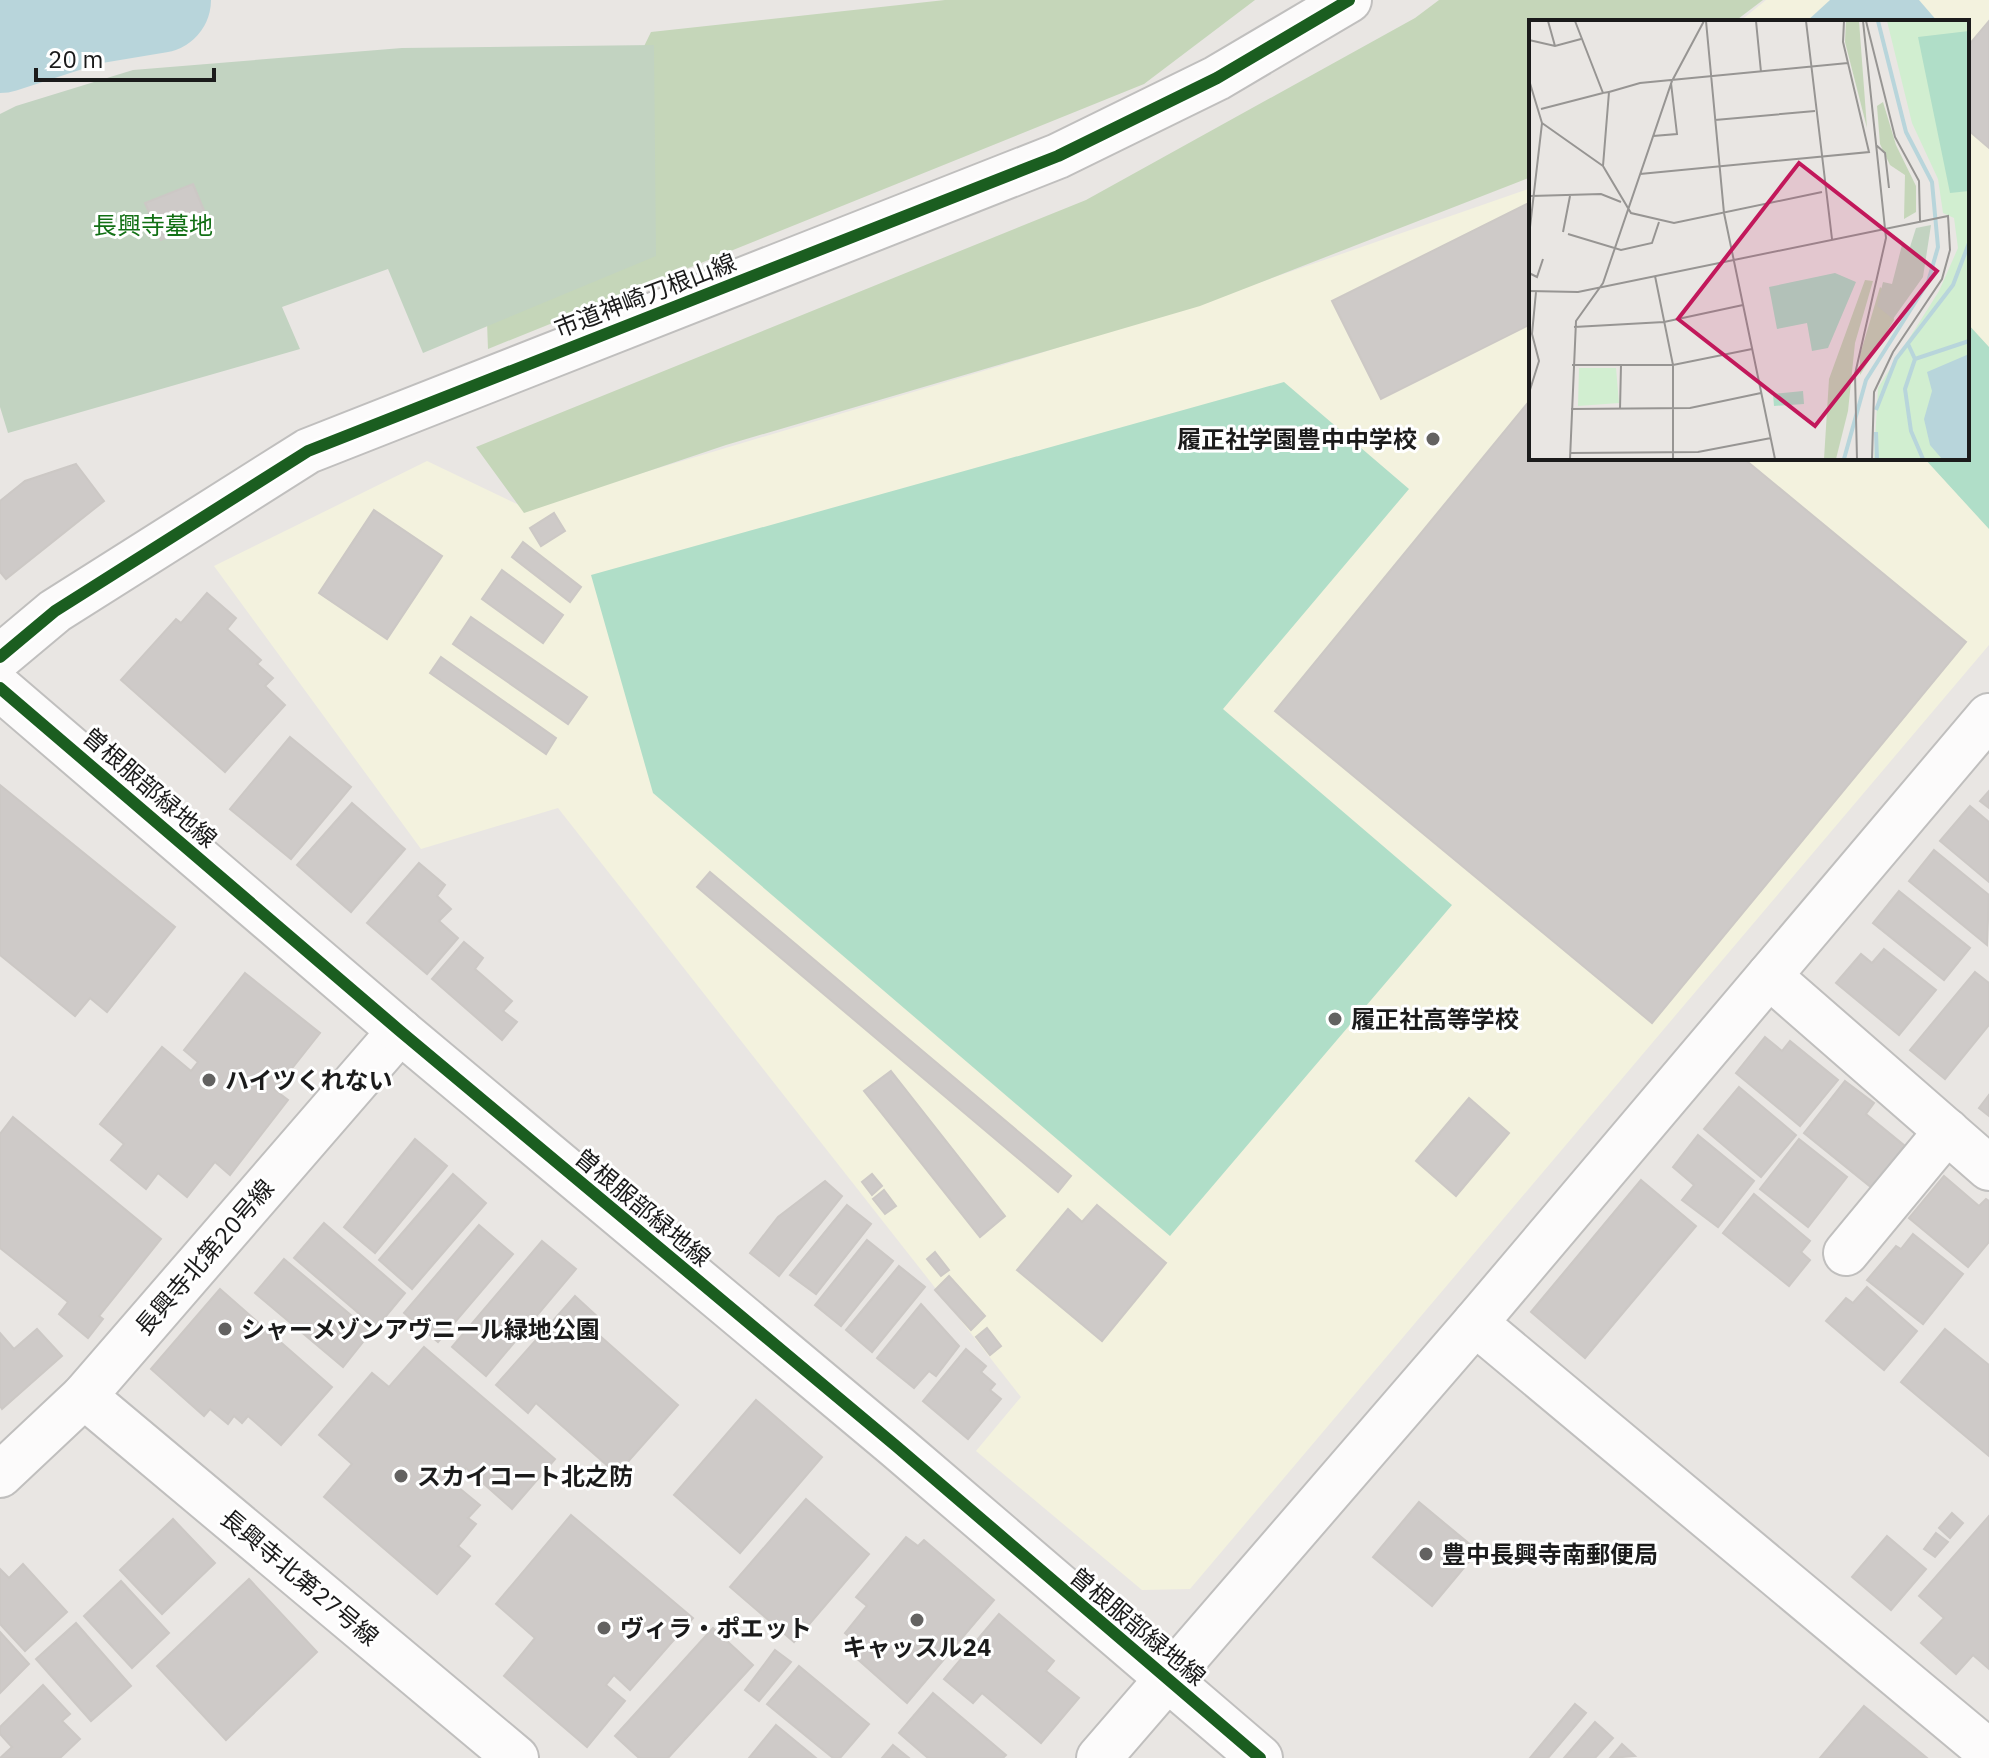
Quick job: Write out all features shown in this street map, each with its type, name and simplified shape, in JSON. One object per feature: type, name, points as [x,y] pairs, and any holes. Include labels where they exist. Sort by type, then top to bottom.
[{"type":"street","name":"市道神崎刀根山線","points":[[0,657],[55,611],[308,451],[1058,156],[1217,78],[1339,7]]},
{"type":"street","name":"曽根服部緑地線","points":[[0,688],[400,1031],[896,1446],[1260,1758]]},
{"type":"street","points":[[1099,1758],[1475,1323],[1989,716]]},
{"type":"street","points":[[1769,976],[1989,1168]]},
{"type":"street","name":"長興寺北第20号線","points":[[0,1475],[84,1396],[400,1031]]},
{"type":"street","points":[[1846,1253],[1947,1131]]},
{"type":"street","points":[[1475,1323],[1989,1752]]},
{"type":"street","name":"長興寺北第27号線","points":[[84,1396],[516,1758]]},
{"type":"shaded area","points":[[945,0],[1255,0],[1144,84],[488,349],[484,242],[581,175],[651,32]]},
{"type":"shaded area","points":[[1439,0],[1763,0],[1737,20],[1529,20],[1529,178],[1200,306],[726,445],[524,513],[476,447],[1086,200],[1415,18]]},
{"type":"shaded area","points":[[1766,0],[1989,0],[1989,645],[1190,1589],[1142,1590],[976,1451],[1021,1397],[558,808],[421,849],[214,566],[427,461],[525,508],[1000,366],[1238,290],[1529,189],[1529,460],[1969,460],[1969,20],[1741,20]]},
{"type":"green space","name":"長興寺墓地","points":[[654,45],[656,256],[423,353],[388,269],[282,307],[300,349],[8,433],[0,407],[0,114],[16,106],[133,70],[402,48]]},
{"type":"green space","points":[[1969,325],[1989,347],[1989,529],[1926,460],[1969,460]]},
{"type":"green space","points":[[1284,382],[1409,489],[1223,709],[1452,905],[1170,1236],[653,793],[591,575]]},
{"type":"water","points":[[1830,0],[1919,0],[1936,20],[1808,20]]},
{"type":"building","points":[[1989,21],[1989,148],[1969,131],[1969,45]]},
{"type":"building","points":[[193,184],[208,220],[161,240],[145,203]]},
{"type":"building","points":[[1529,203],[1529,325],[1381,399],[1332,301]]},
{"type":"building","points":[[1529,401],[1529,460],[1745,460],[1966,642],[1652,1023],[1275,711]]},
{"type":"building","points":[[76,464],[104,501],[6,579],[0,572],[0,501],[25,481]]},
{"type":"building","points":[[374,510],[442,556],[387,639],[319,593]]},
{"type":"building","points":[[554,513],[565,531],[541,546],[530,528]]},
{"type":"building","points":[[523,542],[581,587],[570,602],[512,557]]},
{"type":"building","points":[[502,570],[563,615],[543,643],[482,599]]},
{"type":"building","points":[[207,593],[236,618],[227,629],[261,660],[257,664],[273,678],[265,686],[285,705],[225,772],[121,680],[176,619],[181,623]]},
{"type":"building","points":[[471,617],[587,697],[568,724],[453,644]]},
{"type":"building","points":[[441,657],[556,738],[546,754],[430,673]]},
{"type":"building","points":[[290,737],[351,787],[291,859],[230,809]]},
{"type":"building","points":[[0,785],[175,927],[107,1012],[90,998],[75,1016],[0,955]]},
{"type":"building","points":[[1989,791],[1989,808],[1980,801]]},
{"type":"building","points":[[352,803],[405,849],[351,912],[297,865]]},
{"type":"building","points":[[1970,806],[1989,822],[1989,882],[1940,841]]},
{"type":"building","points":[[1934,850],[1989,895],[1987,945],[1909,881]]},
{"type":"building","points":[[419,863],[445,885],[437,896],[451,909],[439,921],[458,938],[427,974],[367,923]]},
{"type":"building","points":[[710,872],[1071,1176],[1058,1192],[697,887]]},
{"type":"building","points":[[1899,891],[1970,948],[1944,980],[1873,923]]},
{"type":"building","points":[[464,942],[483,958],[475,969],[512,1001],[503,1011],[517,1022],[502,1040],[432,979]]},
{"type":"building","points":[[1884,949],[1936,990],[1899,1035],[1836,983],[1861,954],[1872,963]]},
{"type":"building","points":[[1975,972],[1989,983],[1989,1025],[1945,1079],[1910,1050]]},
{"type":"building","name":"ハイツくれない","points":[[245,973],[320,1033],[275,1090],[288,1100],[230,1175],[215,1162],[187,1197],[158,1173],[146,1189],[111,1160],[124,1144],[100,1124],[162,1047],[191,1071],[198,1062],[184,1050]]},
{"type":"building","points":[[1765,1037],[1782,1051],[1790,1041],[1838,1080],[1800,1126],[1736,1073]]},
{"type":"building","points":[[891,1071],[1005,1216],[980,1237],[864,1091]]},
{"type":"building","points":[[1845,1081],[1874,1103],[1866,1114],[1905,1146],[1872,1188],[1804,1133]]},
{"type":"building","points":[[1739,1087],[1796,1135],[1761,1177],[1704,1129]]},
{"type":"building","points":[[1989,1095],[1989,1116],[1979,1108]]},
{"type":"building","points":[[1469,1098],[1509,1133],[1456,1196],[1416,1161]]},
{"type":"building","points":[[13,1117],[161,1239],[99,1316],[103,1319],[88,1338],[59,1314],[68,1302],[0,1248],[0,1134]]},
{"type":"building","points":[[1698,1135],[1754,1181],[1718,1227],[1682,1200],[1694,1185],[1673,1167]]},
{"type":"building","points":[[415,1139],[447,1166],[375,1253],[344,1227]]},
{"type":"building","points":[[1799,1139],[1847,1177],[1808,1227],[1760,1189]]},
{"type":"building","points":[[453,1174],[486,1203],[412,1289],[379,1260]]},
{"type":"building","points":[[872,1174],[882,1186],[872,1195],[862,1182]]},
{"type":"building","points":[[1944,1176],[1979,1206],[1986,1199],[1989,1201],[1989,1242],[1968,1267],[1909,1218]]},
{"type":"building","points":[[1641,1180],[1696,1226],[1585,1358],[1531,1312]]},
{"type":"building","points":[[825,1181],[842,1196],[779,1276],[750,1253],[778,1217]]},
{"type":"building","points":[[884,1190],[896,1206],[885,1214],[873,1199]]},
{"type":"building","points":[[1754,1194],[1810,1241],[1801,1252],[1810,1260],[1789,1286],[1723,1233]]},
{"type":"building","points":[[847,1205],[871,1224],[816,1294],[790,1275]]},
{"type":"building","points":[[1097,1205],[1166,1263],[1102,1341],[1017,1270],[1068,1209],[1082,1222]]},
{"type":"building","points":[[324,1223],[405,1293],[376,1328],[294,1258]]},
{"type":"building","points":[[479,1225],[513,1254],[438,1342],[404,1313]]},
{"type":"building","points":[[1913,1234],[1963,1274],[1923,1324],[1867,1280],[1896,1246],[1901,1249]]},
{"type":"building","points":[[867,1240],[893,1261],[841,1326],[815,1305]]},
{"type":"building","points":[[542,1241],[576,1269],[486,1376],[452,1347]]},
{"type":"building","points":[[935,1252],[949,1270],[941,1276],[927,1259]]},
{"type":"building","points":[[284,1259],[371,1332],[343,1367],[255,1293]]},
{"type":"building","points":[[899,1266],[925,1287],[872,1352],[846,1330]]},
{"type":"building","points":[[949,1276],[985,1316],[971,1330],[935,1290]]},
{"type":"building","points":[[1867,1287],[1917,1331],[1884,1370],[1826,1321],[1846,1298],[1853,1303]]},
{"type":"building","name":"シャーメゾンアヴニール緑地公園","points":[[220,1289],[332,1387],[281,1445],[248,1416],[242,1423],[234,1416],[228,1424],[210,1409],[204,1416],[151,1369]]},
{"type":"building","points":[[575,1296],[600,1319],[591,1328],[678,1405],[617,1474],[536,1403],[528,1413],[496,1385]]},
{"type":"building","points":[[921,1304],[959,1346],[936,1376],[929,1371],[914,1388],[877,1358]]},
{"type":"building","points":[[987,1328],[1001,1346],[990,1355],[976,1337]]},
{"type":"building","points":[[37,1329],[62,1356],[2,1409],[0,1333],[14,1349]]},
{"type":"building","points":[[1945,1329],[1989,1365],[1989,1456],[1901,1382]]},
{"type":"building","name":"スカイコート北之防","points":[[424,1347],[555,1459],[512,1509],[466,1468],[453,1483],[480,1505],[468,1518],[476,1524],[458,1546],[470,1556],[437,1594],[324,1497],[352,1464],[319,1435],[372,1373],[389,1387]]},
{"type":"building","points":[[966,1349],[986,1366],[981,1372],[995,1384],[990,1390],[1001,1399],[968,1439],[923,1401]]},
{"type":"building","points":[[756,1400],[822,1457],[740,1553],[674,1495]]},
{"type":"building","points":[[806,1499],[869,1554],[794,1642],[730,1587]]},
{"type":"building","points":[[1419,1502],[1478,1551],[1432,1606],[1373,1557]]},
{"type":"building","points":[[1952,1513],[1963,1523],[1950,1538],[1939,1528]]},
{"type":"building","name":"ヴィラ・ポエット","points":[[571,1515],[693,1618],[630,1690],[614,1675],[606,1685],[625,1701],[587,1747],[504,1676],[535,1638],[496,1604]]},
{"type":"building","points":[[1989,1516],[1989,1669],[1973,1655],[1956,1674],[1921,1643],[1944,1618],[1919,1596]]},
{"type":"building","points":[[173,1519],[215,1563],[162,1614],[120,1570]]},
{"type":"building","points":[[1936,1533],[1948,1542],[1935,1557],[1924,1549]]},
{"type":"building","points":[[1887,1536],[1926,1569],[1891,1610],[1852,1577]]},
{"type":"building","name":"キャッスル24","points":[[906,1537],[918,1546],[924,1540],[994,1600],[907,1703],[855,1657],[863,1648],[845,1633],[867,1606],[856,1597]]},
{"type":"building","points":[[23,1564],[67,1612],[25,1651],[0,1624],[0,1569],[9,1578]]},
{"type":"building","points":[[249,1579],[317,1652],[226,1740],[157,1666]]},
{"type":"building","points":[[121,1581],[169,1633],[132,1668],[84,1616]]},
{"type":"building","points":[[999,1614],[1054,1661],[1046,1671],[1079,1698],[1041,1743],[982,1693],[973,1703],[944,1679]]},
{"type":"building","points":[[76,1623],[131,1686],[91,1721],[36,1659]]},
{"type":"building","points":[[713,1628],[753,1665],[668,1758],[639,1758],[615,1736]]},
{"type":"building","points":[[0,1632],[29,1664],[0,1693]]},
{"type":"building","points":[[775,1650],[791,1662],[759,1701],[745,1690]]},
{"type":"building","points":[[799,1666],[869,1724],[840,1758],[833,1758],[767,1704]]},
{"type":"building","points":[[43,1685],[70,1714],[62,1721],[80,1739],[60,1758],[0,1758],[12,1747],[0,1734],[0,1727]]},
{"type":"building","points":[[933,1693],[1006,1755],[1003,1758],[928,1758],[899,1733]]},
{"type":"building","points":[[1575,1704],[1586,1713],[1548,1758],[1530,1758]]},
{"type":"building","points":[[1864,1706],[1927,1758],[1820,1758]]},
{"type":"building","points":[[1595,1722],[1613,1738],[1595,1758],[1564,1758]]},
{"type":"building","points":[[776,1725],[816,1758],[749,1758]]},
{"type":"building","points":[[1622,1744],[1635,1756],[1610,1758]]},
{"type":"building","points":[[893,1745],[909,1758],[882,1758]]},
{"type":"waterway","points":[[0,40],[86,12],[158,0]]},
{"type":"cycle path","points":[[0,657],[55,611],[308,451],[1058,156],[1217,78],[1349,0]]},
{"type":"cycle path","points":[[0,688],[400,1031],[896,1446],[1260,1758]]},
{"type":"place","name":"履正社学園豊中中学校","points":[[1433,439]]},
{"type":"place","name":"履正社高等学校","points":[[1335,1019]]},
{"type":"place","name":"ハイツくれない","points":[[209,1080]]},
{"type":"place","name":"シャーメゾンアヴニール緑地公園","points":[[225,1329]]},
{"type":"place","name":"スカイコート北之防","points":[[401,1476]]},
{"type":"place","name":"豊中長興寺南郵便局","points":[[1426,1554]]},
{"type":"place","name":"キャッスル24","points":[[917,1620]]},
{"type":"place","name":"ヴィラ・ポエット","points":[[604,1628]]}]
